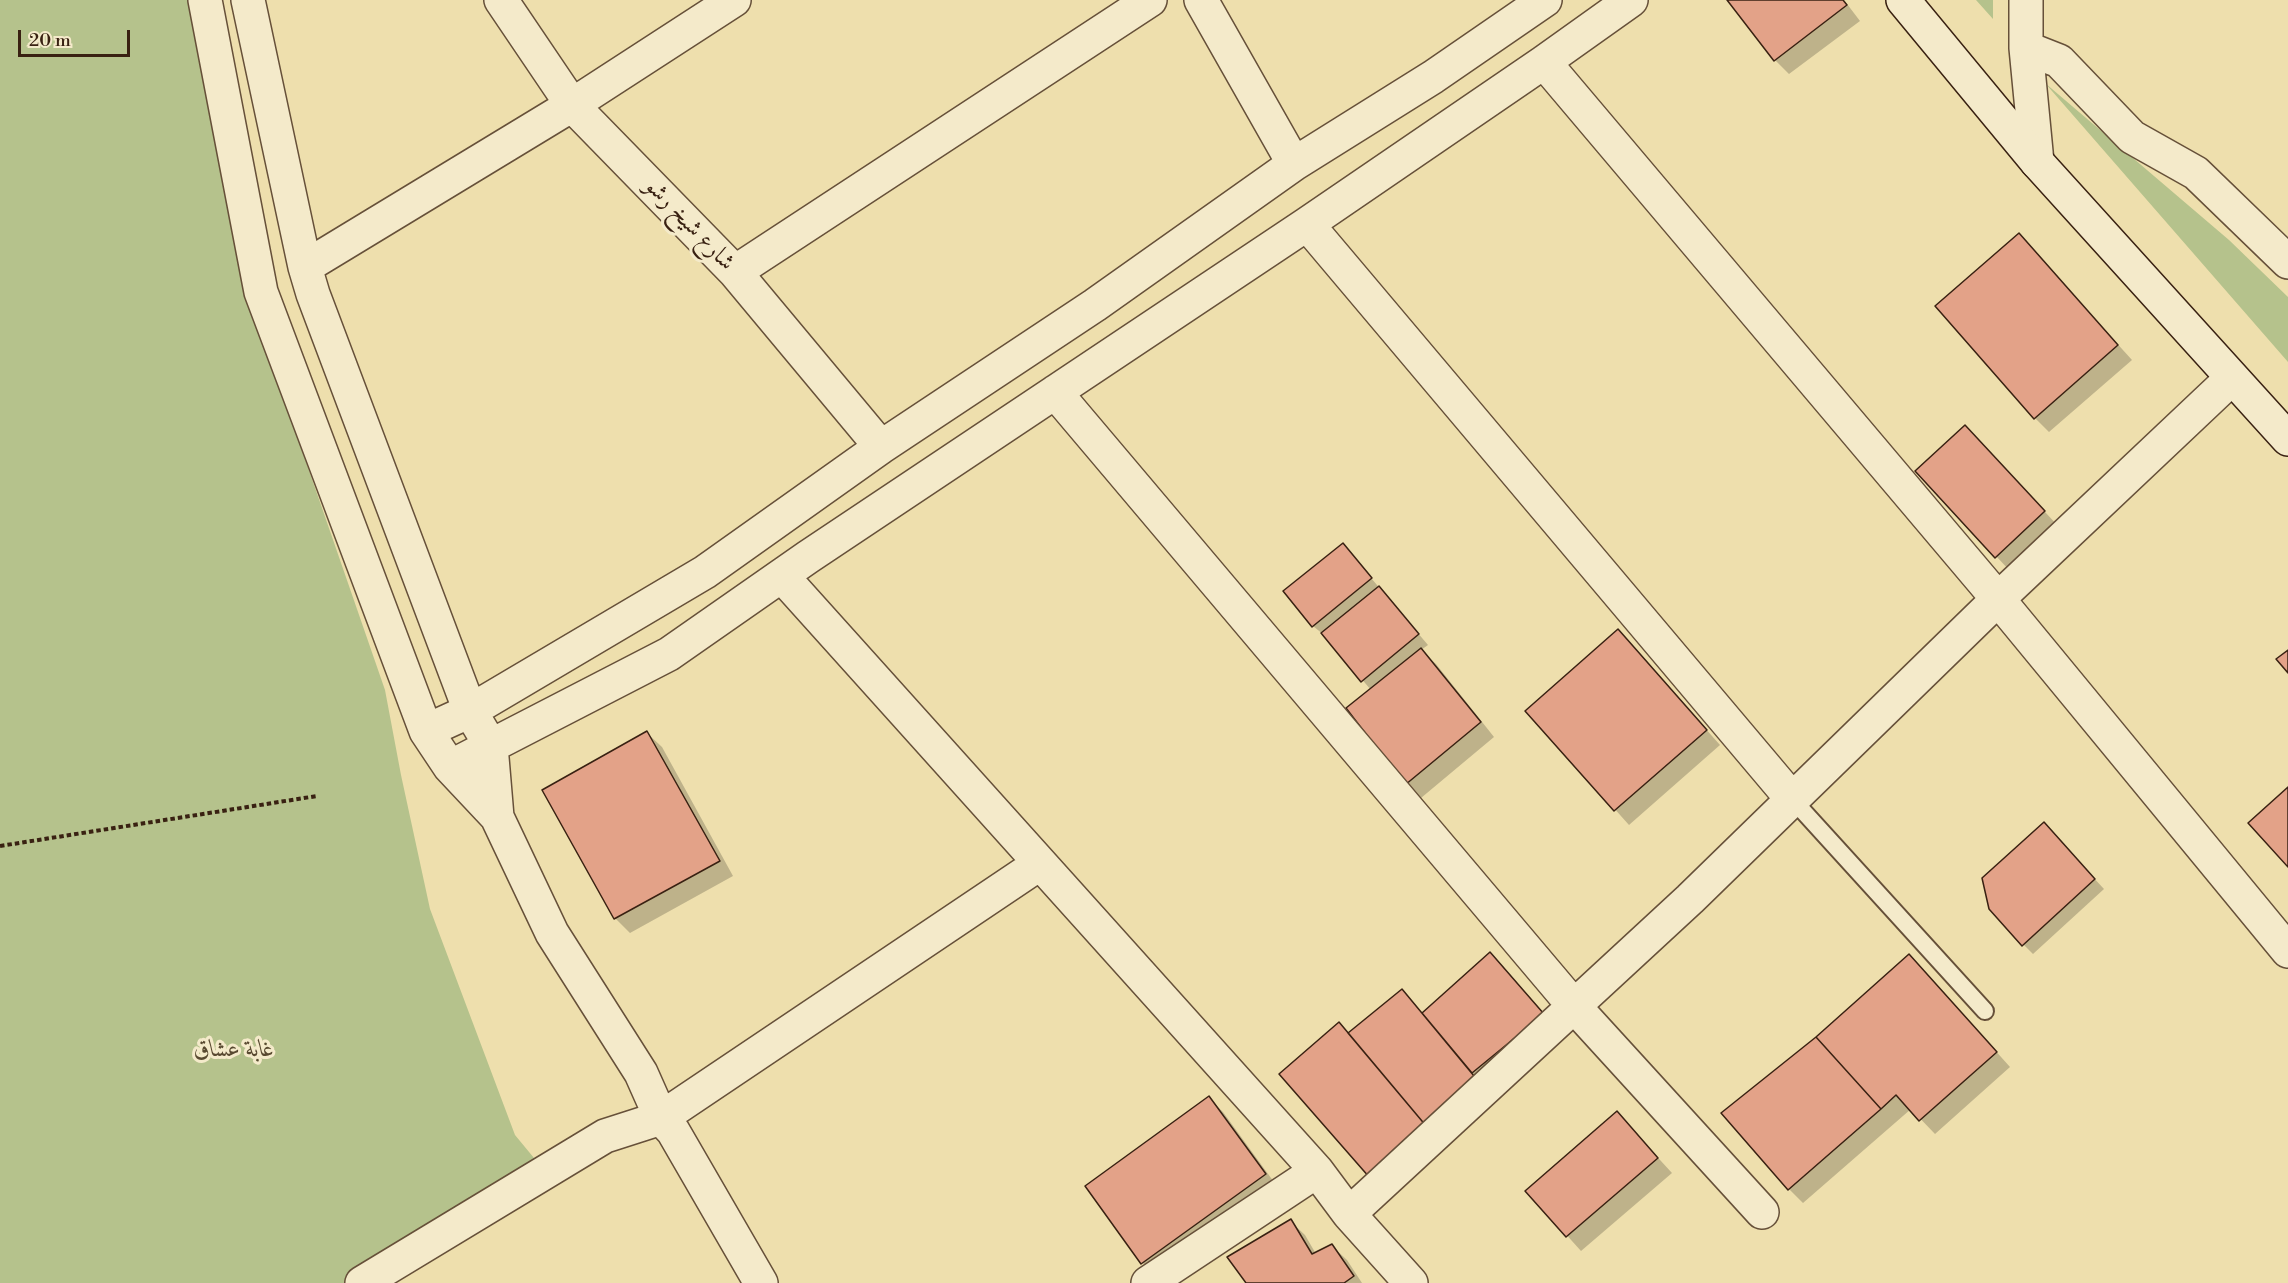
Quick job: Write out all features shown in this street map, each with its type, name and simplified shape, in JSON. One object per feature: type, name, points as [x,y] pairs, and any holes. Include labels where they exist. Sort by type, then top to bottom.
[{"type":"street","points":[[205,0],[261,292],[426,731],[450,767],[497,817],[552,933],[641,1073],[661,1118],[673,1131],[761,1283]]},
{"type":"street","points":[[248,0],[305,267],[313,294],[470,711],[491,746],[497,817]]},
{"type":"street","name":"شارع شيخ رشو","points":[[501,0],[572,105],[735,272],[881,447]]},
{"type":"street","points":[[305,267],[572,105],[734,0]]},
{"type":"street","points":[[735,272],[1150,0]]},
{"type":"street","points":[[1201,0],[1294,164]]},
{"type":"street","points":[[426,731],[470,711],[705,572],[881,447],[1095,306],[1294,164],[1433,76],[1545,0]]},
{"type":"street","points":[[450,767],[669,654],[1307,224],[1544,62],[1630,0]]},
{"type":"street","points":[[1903,0],[2037,162],[2288,439]]},
{"type":"street","points":[[2026,0],[2026,48],[2037,162]]},
{"type":"street","points":[[2026,48],[2059,61],[2132,137],[2196,173],[2288,261]]},
{"type":"street","points":[[1544,62],[1998,599],[2288,951]]},
{"type":"street","points":[[1307,224],[1793,800]]},
{"type":"street","points":[[1349,1214],[1689,899],[1998,599],[2232,378]]},
{"type":"street","points":[[1055,392],[1574,1006],[1762,1212]]},
{"type":"street","points":[[782,576],[1317,1171],[1349,1214],[1411,1283]]},
{"type":"street","points":[[362,1283],[605,1136],[661,1118],[1039,864]]},
{"type":"street","points":[[1148,1283],[1317,1171]]},
{"type":"lane","points":[[1793,800],[1985,1011]]},
{"type":"path","points":[[0,846],[317,796]]},
{"type":"green space","name":"غابة عشاق","points":[[0,0],[198,0],[249,297],[385,690],[430,909],[515,1135],[553,1181],[388,1283],[0,1283]]},
{"type":"green space","points":[[1976,0],[1993,0],[1993,19]]},
{"type":"green space","points":[[2045,83],[2229,240],[2288,297],[2288,362]]},
{"type":"building","points":[[1727,0],[1843,0],[1847,5],[1774,61]]},
{"type":"building","points":[[2019,233],[2118,345],[2034,419],[1935,306]]},
{"type":"building","points":[[1965,425],[2045,511],[1995,558],[1915,471]]},
{"type":"building","points":[[1343,543],[1372,578],[1312,627],[1283,591]]},
{"type":"building","points":[[1379,586],[1419,634],[1361,682],[1321,633]]},
{"type":"building","points":[[1618,629],[1707,730],[1614,811],[1525,711]]},
{"type":"building","points":[[1421,648],[1481,722],[1405,785],[1346,708]]},
{"type":"building","points":[[2288,650],[2288,673],[2276,659]]},
{"type":"building","points":[[647,731],[720,861],[614,919],[542,790]]},
{"type":"building","points":[[2288,787],[2288,867],[2248,823]]},
{"type":"building","points":[[2044,822],[2095,879],[2022,946],[1989,909],[1982,878]]},
{"type":"building","points":[[1490,952],[1544,1014],[1472,1073],[1422,1013]]},
{"type":"building","points":[[1909,954],[1997,1052],[1919,1121],[1896,1095],[1881,1109],[1816,1037]]},
{"type":"building","points":[[1402,989],[1479,1082],[1427,1127],[1348,1033]]},
{"type":"building","points":[[1339,1022],[1427,1127],[1370,1178],[1279,1074]]},
{"type":"building","points":[[1816,1037],[1881,1109],[1788,1190],[1721,1113]]},
{"type":"building","points":[[1209,1096],[1266,1174],[1141,1264],[1085,1186]]},
{"type":"building","points":[[1617,1111],[1658,1158],[1566,1237],[1525,1191]]},
{"type":"building","points":[[1291,1219],[1312,1254],[1332,1244],[1354,1276],[1344,1283],[1246,1283],[1227,1257]]}]
